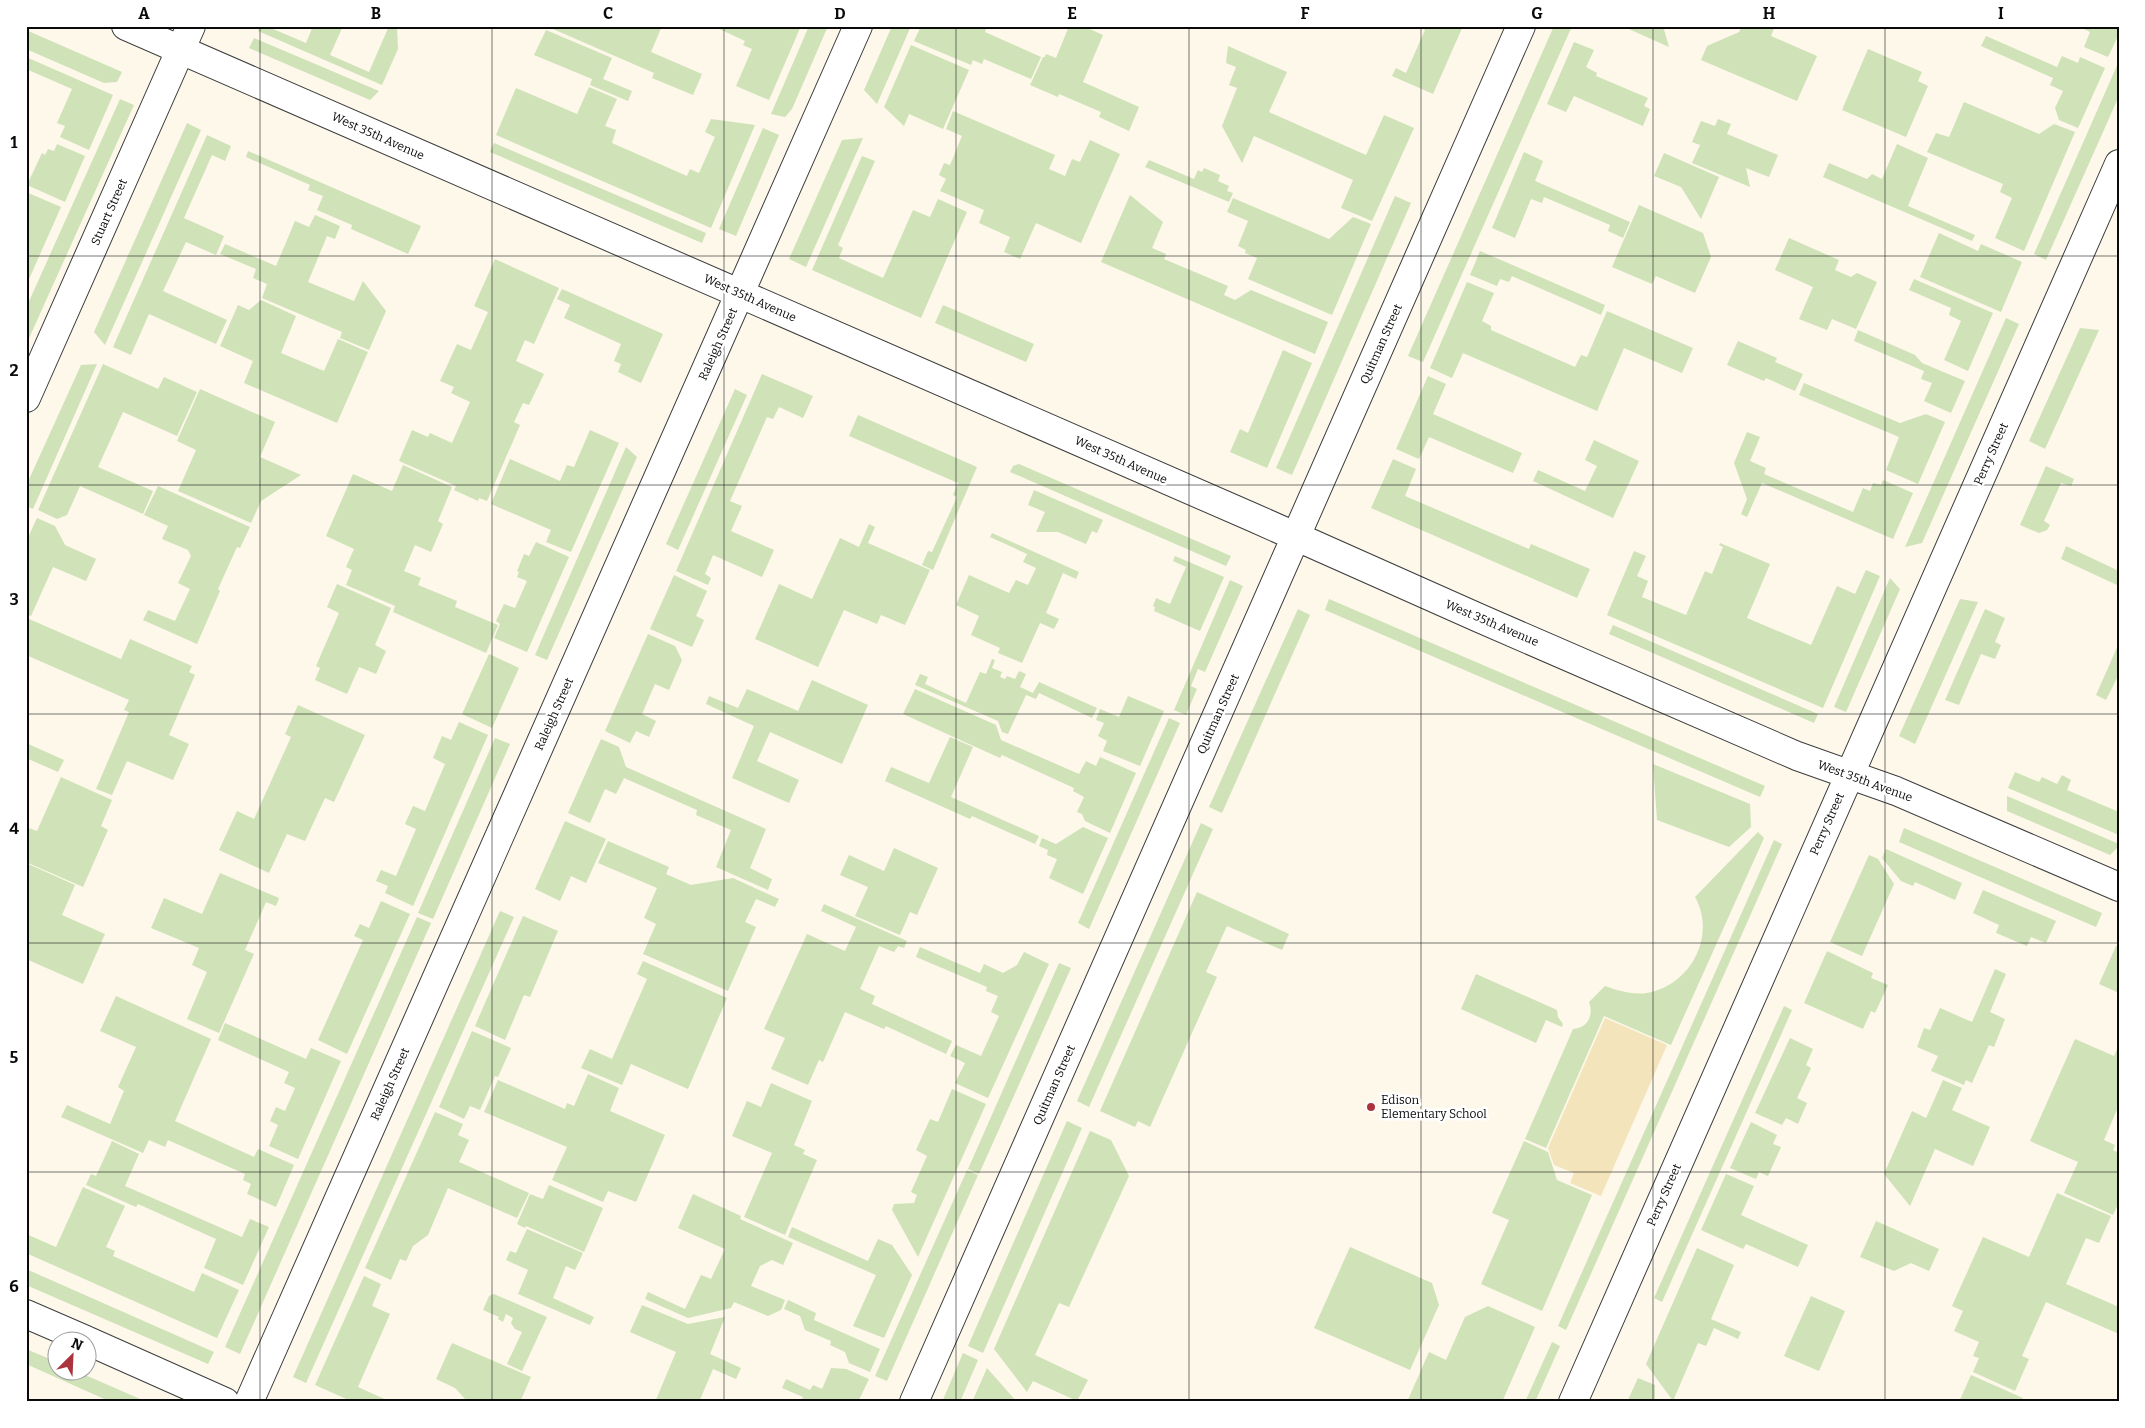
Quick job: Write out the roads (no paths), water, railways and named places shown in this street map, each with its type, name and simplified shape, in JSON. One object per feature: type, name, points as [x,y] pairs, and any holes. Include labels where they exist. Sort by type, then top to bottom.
[{"type":"street","name":"West 35th Avenue","points":[[126,26],[186,38],[740,294],[1797,756],[1896,791],[2119,887]]},
{"type":"street","name":"Raleigh Street","points":[[249,1402],[858,26]]},
{"type":"street","name":"Quitman Street","points":[[914,1402],[1521,26]]},
{"type":"street","name":"Stuart Street","points":[[26,398],[186,38]]},
{"type":"street","name":"Perry Street","points":[[1573,1402],[2119,164]]},
{"type":"street","points":[[26,1314],[62,1330]]},
{"type":"street","points":[[98,1346],[225,1402]]},
{"type":"place","name":"Edison Elementary School","points":[[1371,1107]]}]
